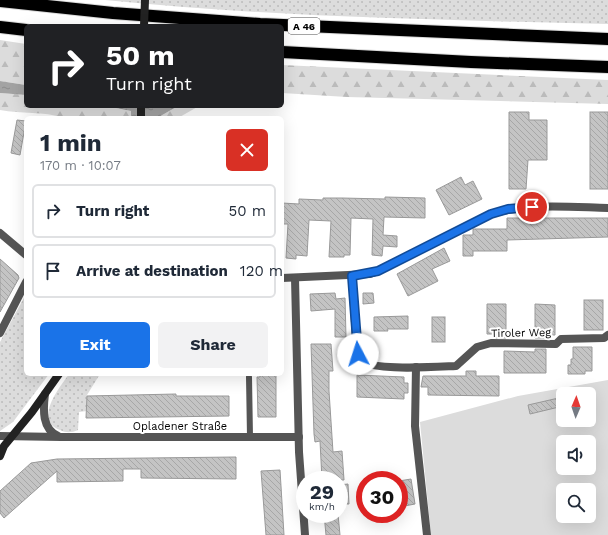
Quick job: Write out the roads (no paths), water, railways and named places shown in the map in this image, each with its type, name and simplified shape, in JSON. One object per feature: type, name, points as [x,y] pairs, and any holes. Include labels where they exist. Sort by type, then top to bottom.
[{"type":"highway","name":"A 46","points":[[0,1],[113,13],[260,24]]},
{"type":"highway","name":"A 46","points":[[284,25],[608,39]]},
{"type":"highway","points":[[0,27],[24,30]]},
{"type":"highway","points":[[284,52],[471,62],[608,67]]},
{"type":"main road","points":[[144,24],[145,0]]},
{"type":"main road","points":[[0,456],[2,446],[45,394],[58,376]]},
{"type":"street","points":[[284,278],[352,276],[378,271],[491,214],[508,209],[532,207],[608,208]]},
{"type":"street","points":[[0,233],[24,254]]},
{"type":"street","name":"Tiroler Weg","points":[[352,276],[357,348],[360,358],[369,364],[378,366],[416,367],[456,366],[477,347],[491,343],[556,344],[561,339],[604,338],[608,335]]},
{"type":"street","points":[[295,278],[299,437],[305,535]]},
{"type":"street","points":[[0,333],[24,286]]},
{"type":"street","points":[[416,367],[415,426],[427,535]]},
{"type":"street","points":[[45,394],[44,412],[48,428],[52,433],[61,438]]},
{"type":"street","name":"Opladener Straße","points":[[0,436],[12,435],[61,438],[299,437]]},
{"type":"lane","points":[[249,377],[250,437]]},
{"type":"water","points":[[0,81],[24,85],[24,95],[0,93]]},
{"type":"water","points":[[116,108],[174,108],[160,116],[131,116],[131,111]]}]
